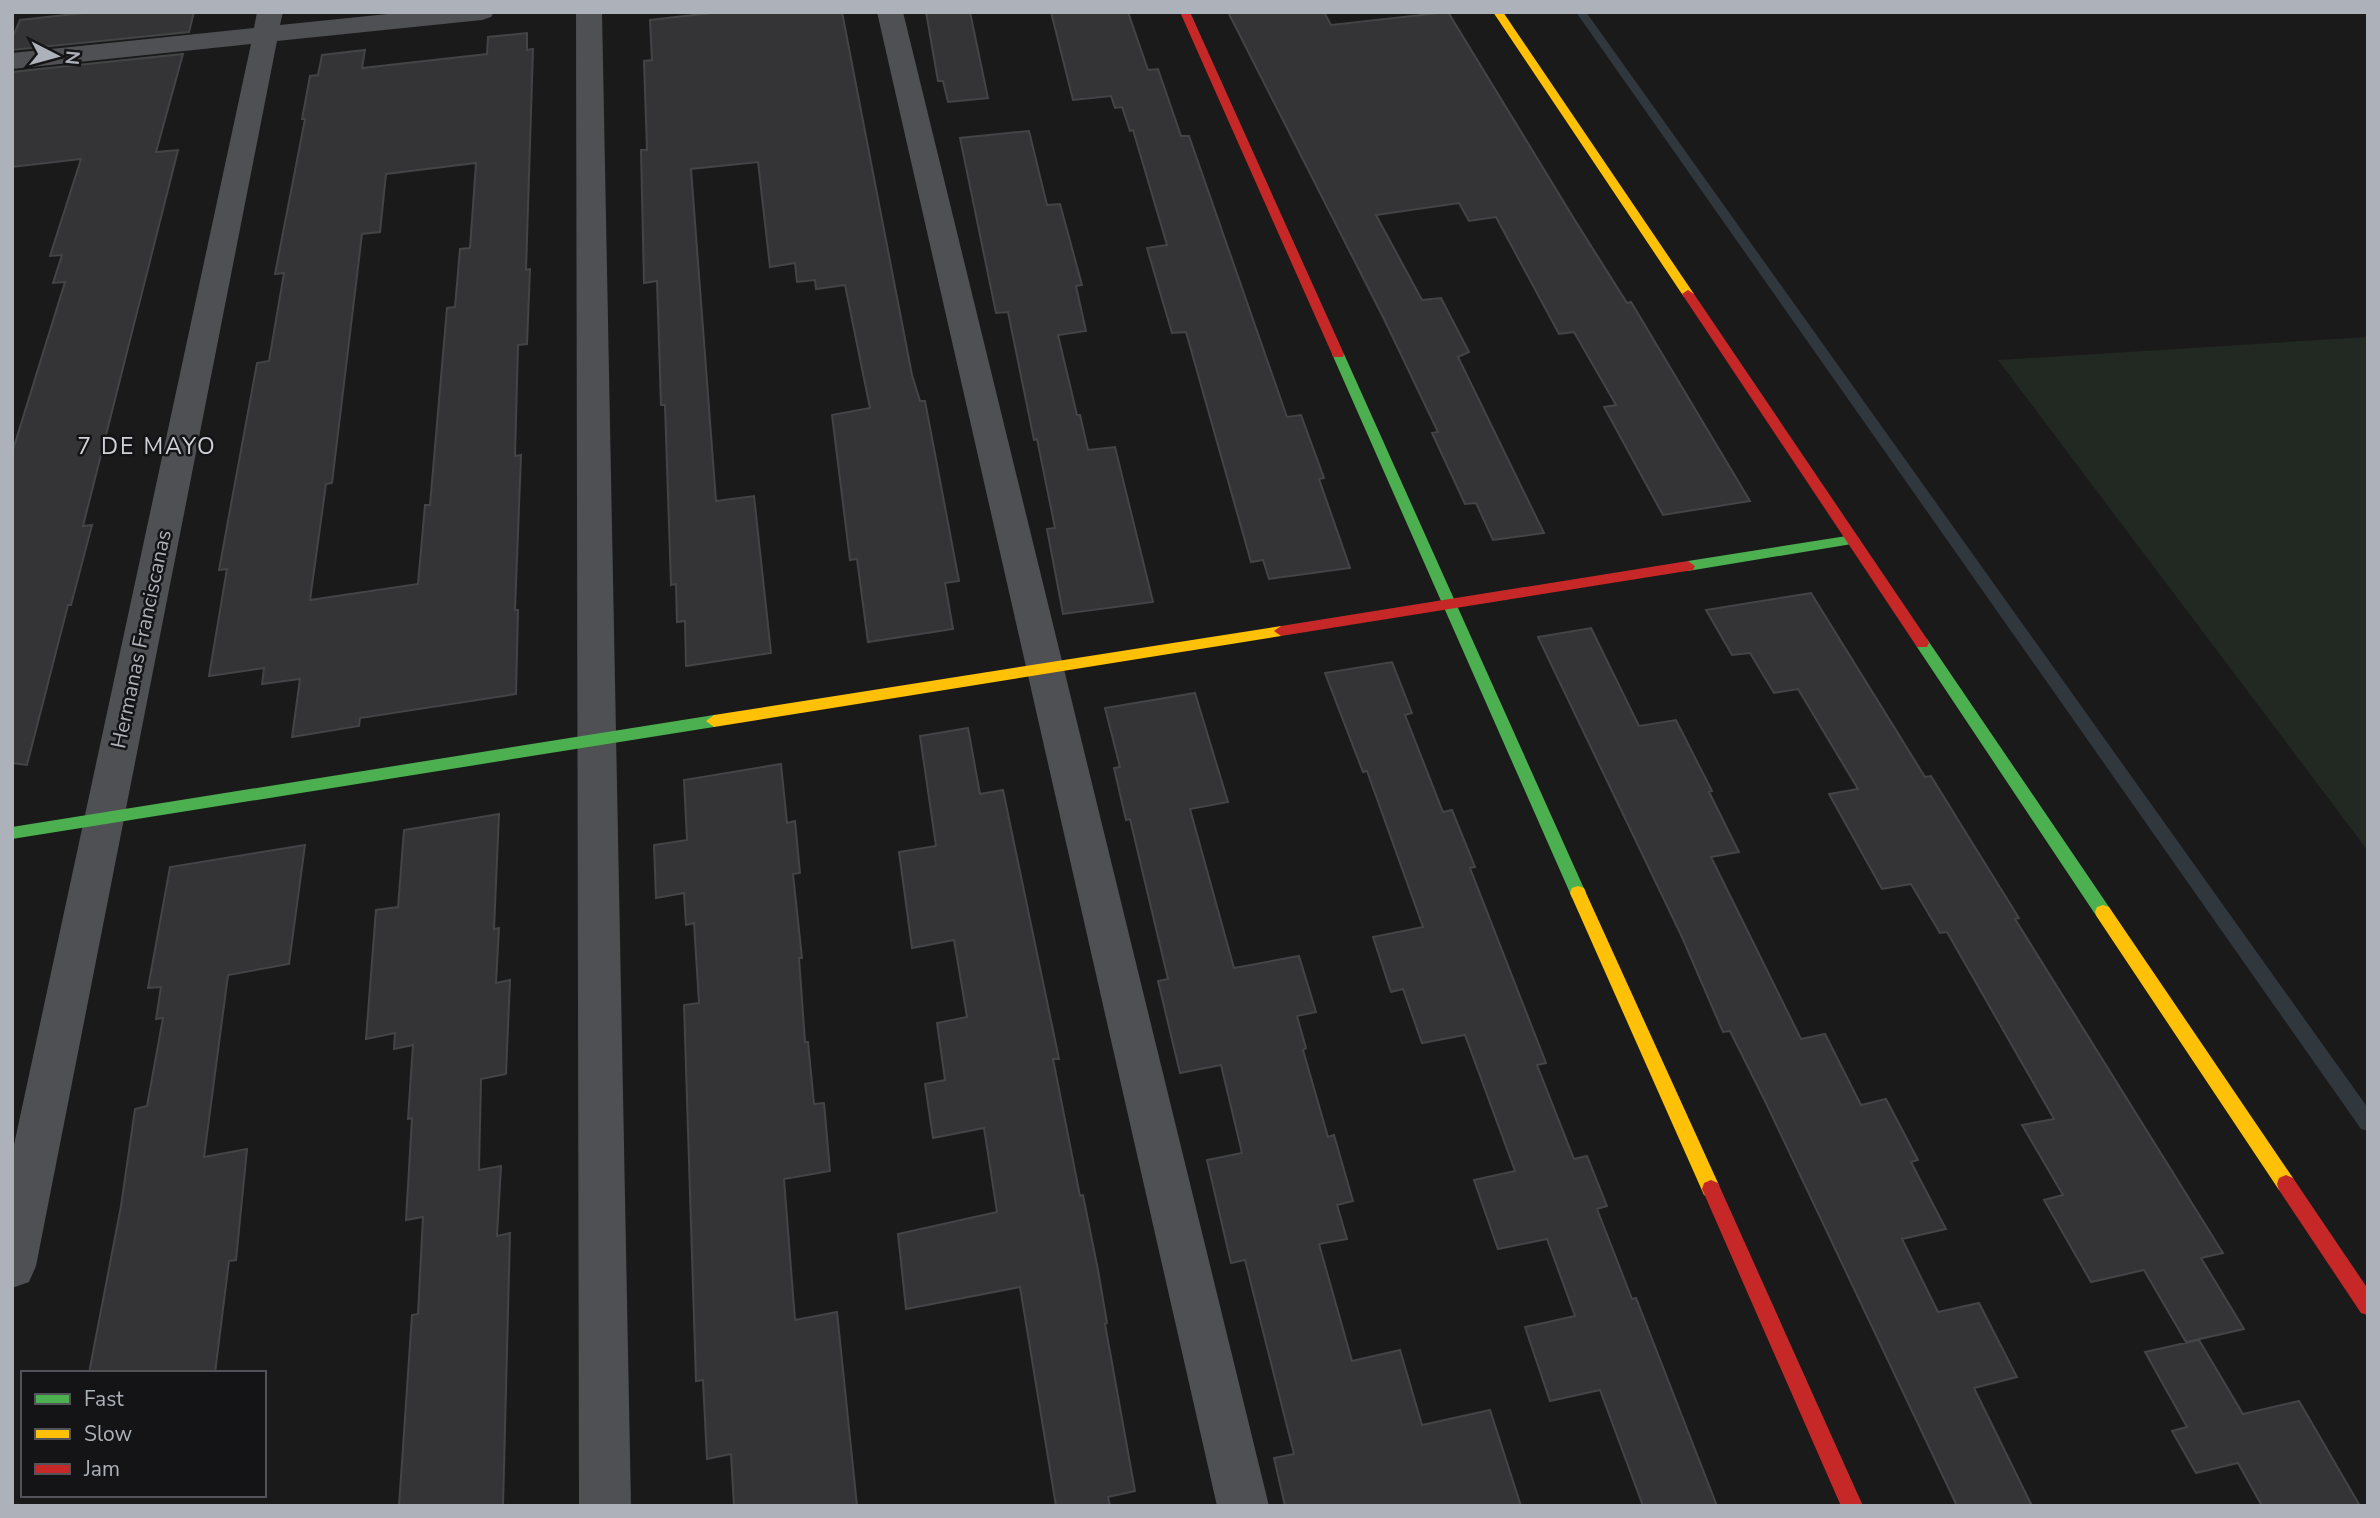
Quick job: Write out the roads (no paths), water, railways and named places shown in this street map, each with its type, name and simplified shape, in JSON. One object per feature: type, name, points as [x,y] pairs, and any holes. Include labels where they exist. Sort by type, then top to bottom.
[{"type":"street","points":[[12,61],[268,23],[482,12]]},
{"type":"street","points":[[589,12],[605,1506]]},
{"type":"street","points":[[890,12],[1243,1506]]},
{"type":"street","points":[[1185,12],[1447,604],[1852,1506]]},
{"type":"street","points":[[1498,12],[2368,1306]]},
{"type":"street","name":"Hermanas Franciscanas","points":[[12,1266],[268,23]]},
{"type":"street","points":[[12,833],[1853,540]]},
{"type":"waterway","points":[[1581,12],[2368,1123]]},
{"type":"district","name":"7 DE MAYO","points":[[147,446]]}]
